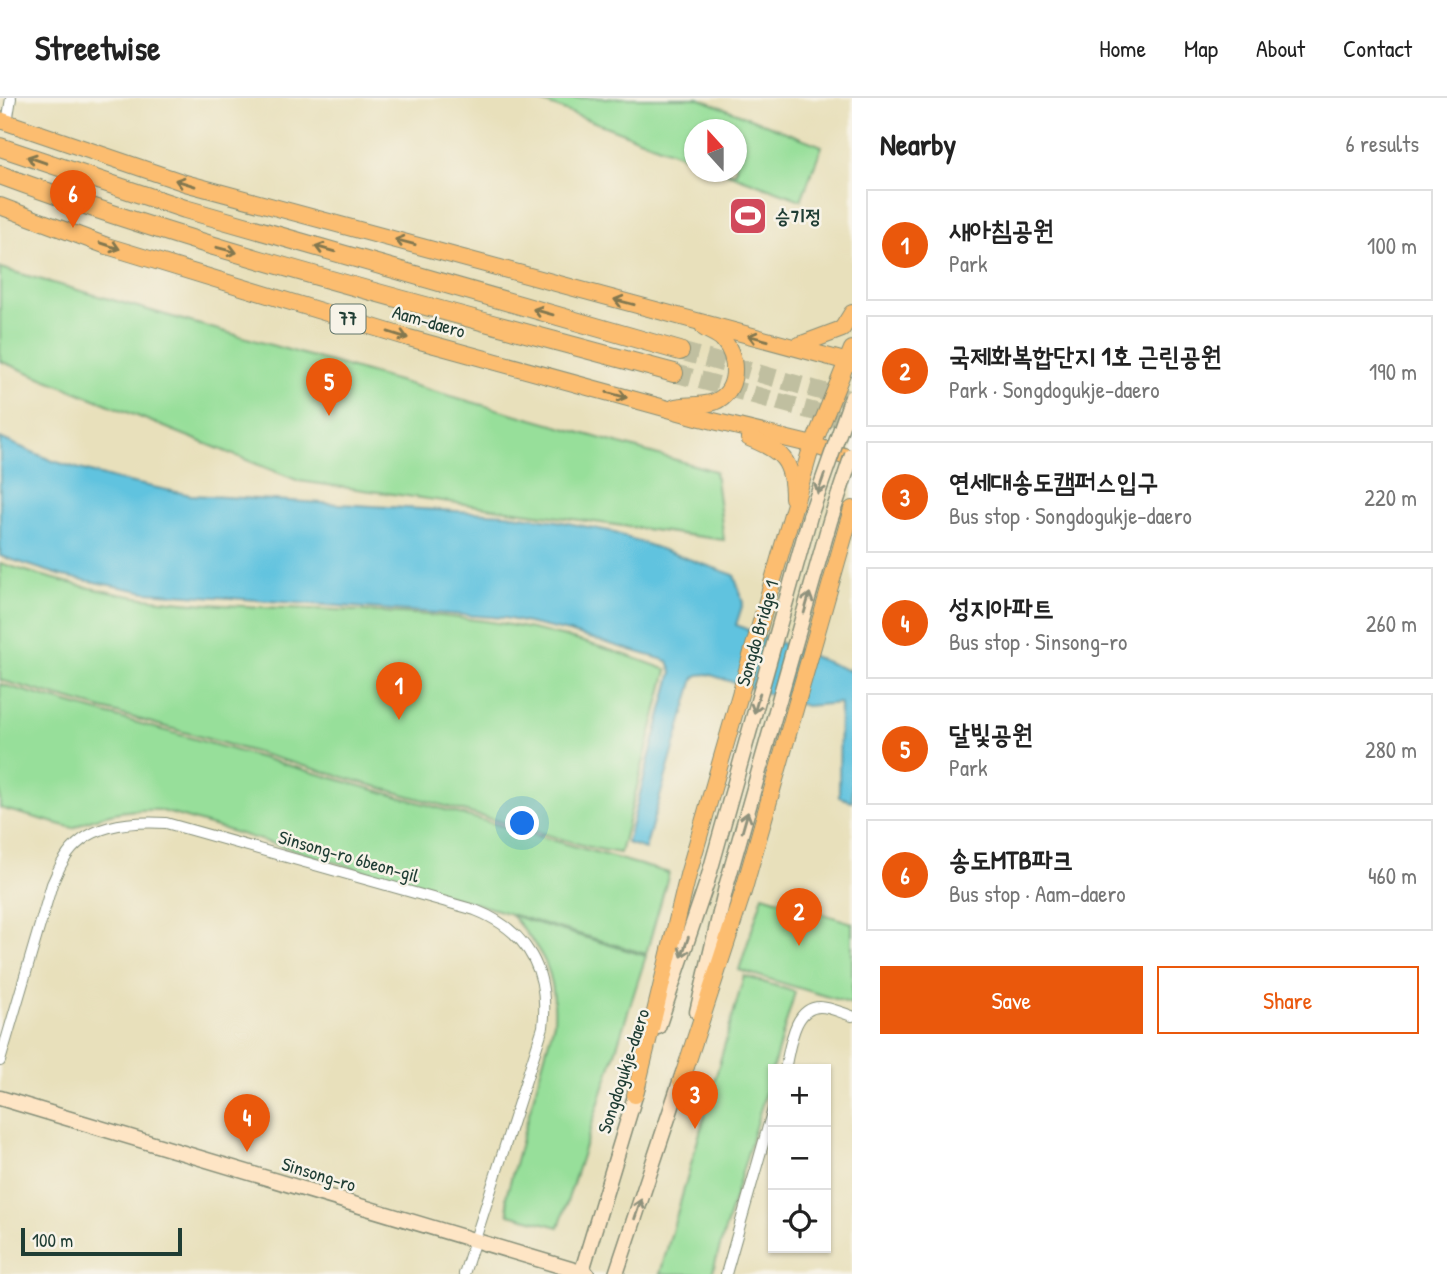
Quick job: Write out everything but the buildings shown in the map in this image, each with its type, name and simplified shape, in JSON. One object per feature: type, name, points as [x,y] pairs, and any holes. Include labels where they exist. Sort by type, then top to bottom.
[{"type":"highway","name":"Aam-daero","points":[[0,147],[185,209],[680,351]]},
{"type":"highway","name":"Aam-daero","points":[[0,175],[174,236],[674,373]]},
{"type":"main road","points":[[3,122],[185,183],[794,347],[850,358],[813,445],[688,876],[635,1095]]},
{"type":"main road","name":"Aam-daero","points":[[0,206],[107,246],[409,338],[852,457]]},
{"type":"main road","points":[[794,347],[842,329],[852,313]]},
{"type":"main road","points":[[665,408],[713,402],[726,393],[734,377],[734,360],[722,339],[690,319]]},
{"type":"main road","name":"Songdo Bridge 1","points":[[706,882],[810,516],[852,397]]},
{"type":"main road","points":[[702,418],[774,448],[785,459],[792,481],[790,524]]},
{"type":"main road","name":"Songdo Bridge 1","points":[[681,1082],[726,887],[830,521],[852,457]]},
{"type":"main road","points":[[616,1274],[743,892],[852,510]]},
{"type":"main road","name":"Songdogukje-daero","points":[[583,1273],[635,1095],[706,882]]},
{"type":"main road","name":"Sinsong-ro","points":[[0,1098],[583,1273]]},
{"type":"street","points":[[3,122],[11,98]]},
{"type":"street","name":"Sinsong-ro 6beon-gil","points":[[0,1061],[52,884],[65,858],[80,842],[115,825],[138,821],[166,823],[496,918],[512,931],[530,952],[542,975],[546,1003],[542,1027],[472,1241],[464,1274]]},
{"type":"street","points":[[786,1064],[799,1018],[808,1009],[821,1007],[852,1016]]},
{"type":"street","points":[[726,1274],[768,1127]]},
{"type":"green space","points":[[540,98],[698,98],[822,146],[801,200],[747,180],[747,119],[684,119],[684,156],[539,101]]},
{"type":"green space","points":[[0,268],[715,471],[724,540],[299,481],[0,361]]},
{"type":"green space","points":[[0,563],[71,584],[144,598],[234,606],[414,614],[504,624],[586,643],[667,670],[620,853],[593,848],[0,680]]},
{"type":"green space","points":[[0,684],[669,873],[646,954],[159,810],[114,813],[73,828],[0,808]]},
{"type":"green space","points":[[763,895],[852,923],[852,1004],[739,970]]},
{"type":"green space","points":[[511,915],[646,956],[559,1227],[509,1214],[506,1197],[554,1022],[553,989],[546,963],[532,940]]},
{"type":"green space","points":[[744,976],[795,992],[774,1064],[768,1064],[768,1084],[712,1274],[660,1274]]},
{"type":"water","points":[[0,438],[53,461],[114,479],[191,495],[505,514],[557,521],[609,531],[734,575],[743,603],[736,625],[849,671],[852,665],[852,801],[839,797],[840,703],[806,706],[708,674],[698,675],[694,678],[645,849],[627,843],[672,672],[668,661],[569,632],[505,618],[146,592],[63,576],[0,556]]},
{"type":"tunnel","points":[[680,351],[852,400]]},
{"type":"tunnel","points":[[674,373],[852,422]]},
{"type":"place","name":"승기정","points":[[748,216]]},
{"type":"place","name":"송도MTB파크","points":[[73,228]]},
{"type":"place","name":"달빛공원","points":[[329,416]]},
{"type":"place","name":"새아침공원","points":[[399,720]]},
{"type":"place","name":"국제화복합단지 1호 근린공원","points":[[799,946]]},
{"type":"place","name":"연세대송도캠퍼스입구","points":[[695,1129]]},
{"type":"place","name":"성지아파트","points":[[247,1152]]}]
